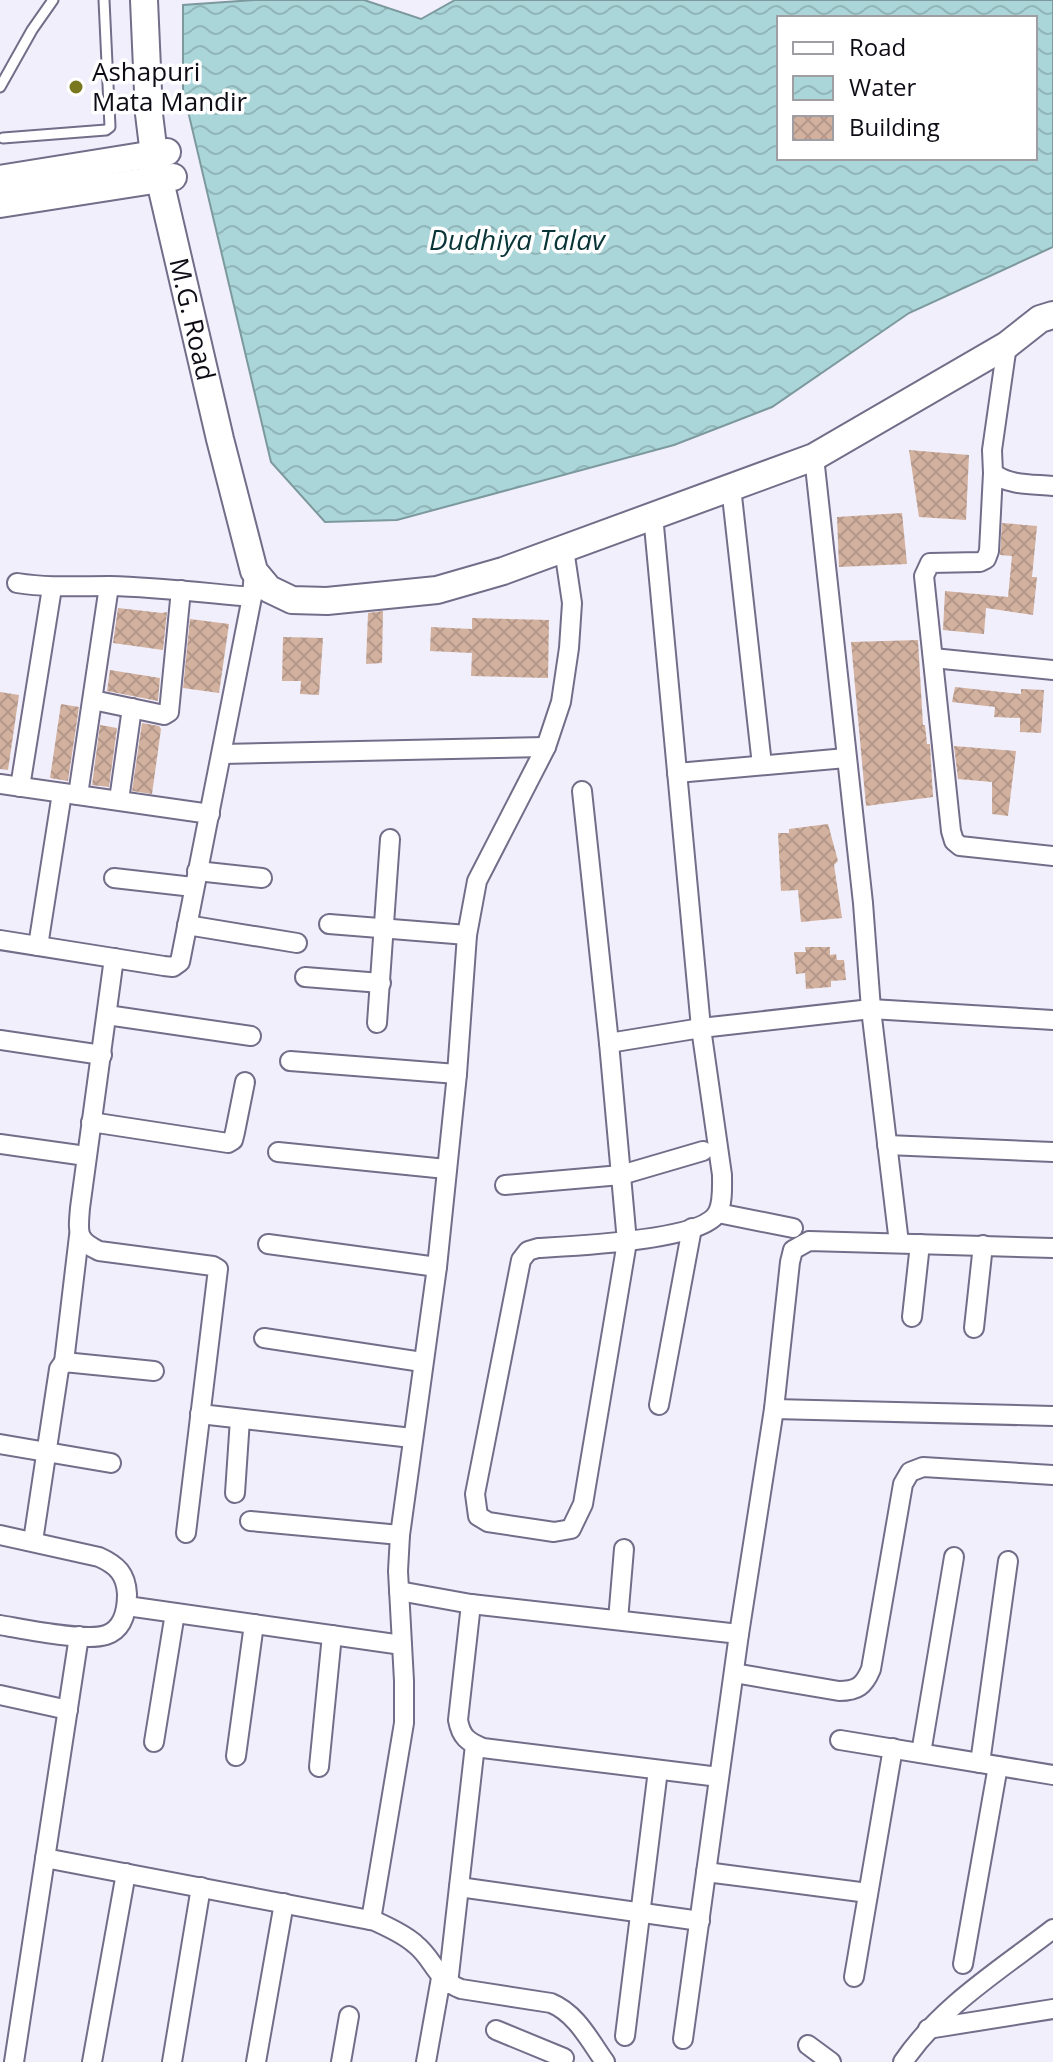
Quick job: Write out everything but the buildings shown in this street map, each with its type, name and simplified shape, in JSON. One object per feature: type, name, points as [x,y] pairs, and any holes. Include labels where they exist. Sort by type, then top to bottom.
[{"type":"main road","name":"M.G. Road","points":[[144,0],[149,114],[163,166],[253,584]]},
{"type":"main road","points":[[159,0],[163,166],[206,311],[244,493],[268,569],[281,583],[310,600]]},
{"type":"main road","points":[[0,179],[163,166]]},
{"type":"main road","points":[[0,204],[163,166]]},
{"type":"main road","points":[[253,584],[292,600],[377,597],[437,590],[503,571],[814,457],[1007,345],[1040,319],[1053,315]]},
{"type":"street","points":[[1007,345],[992,450],[989,551],[986,559],[980,562],[935,562],[926,567],[924,576],[954,841],[970,848],[1053,856]]},
{"type":"street","points":[[814,457],[863,903],[871,1009],[899,1243]]},
{"type":"street","points":[[993,473],[1000,479],[1053,486]]},
{"type":"street","points":[[731,487],[762,765]]},
{"type":"street","points":[[582,791],[627,1242],[583,1504],[571,1529],[554,1532],[488,1522],[478,1516],[475,1494],[521,1260],[528,1251],[538,1248],[627,1242],[707,1223],[718,1213],[722,1175],[701,1028],[653,515]]},
{"type":"street","points":[[371,1920],[404,1723],[400,1535],[437,1267],[457,1074],[467,935],[477,881],[546,747],[561,702],[572,603],[564,549]]},
{"type":"street","points":[[0,940],[173,967],[180,962],[253,584],[181,590],[109,586],[52,588],[17,583]]},
{"type":"street","points":[[38,946],[93,700],[109,586]]},
{"type":"street","points":[[20,787],[52,588]]},
{"type":"street","points":[[93,700],[164,715],[169,712],[181,590]]},
{"type":"street","points":[[933,658],[1053,670]]},
{"type":"street","points":[[119,800],[132,708]]},
{"type":"street","points":[[222,754],[546,747]]},
{"type":"street","points":[[677,773],[846,758]]},
{"type":"street","points":[[0,784],[210,814]]},
{"type":"street","points":[[377,1023],[390,839]]},
{"type":"street","points":[[114,878],[262,878]]},
{"type":"street","points":[[329,924],[467,935]]},
{"type":"street","points":[[187,925],[297,943]]},
{"type":"street","points":[[33,1541],[59,1369],[64,1362],[86,1156],[114,958]]},
{"type":"street","points":[[305,977],[381,983]]},
{"type":"street","points":[[609,1043],[701,1028],[871,1009],[1053,1020]]},
{"type":"street","points":[[107,1015],[251,1036]]},
{"type":"street","points":[[0,1040],[102,1055]]},
{"type":"street","points":[[290,1061],[457,1074]]},
{"type":"street","points":[[91,1122],[228,1143],[233,1140],[245,1082]]},
{"type":"street","points":[[0,1144],[86,1156]]},
{"type":"street","points":[[887,1145],[1053,1152]]},
{"type":"street","points":[[505,1185],[621,1175],[703,1151]]},
{"type":"street","points":[[278,1152],[446,1169]]},
{"type":"street","points":[[718,1213],[793,1228]]},
{"type":"street","points":[[659,1405],[692,1228]]},
{"type":"street","points":[[79,1236],[84,1244],[99,1251],[218,1269],[186,1533]]},
{"type":"street","points":[[683,2039],[739,1634],[774,1409],[793,1250],[809,1241],[1053,1248]]},
{"type":"street","points":[[268,1244],[437,1267]]},
{"type":"street","points":[[912,1317],[920,1244]]},
{"type":"street","points":[[974,1328],[983,1245]]},
{"type":"street","points":[[264,1338],[422,1362]]},
{"type":"street","points":[[64,1362],[154,1371]]},
{"type":"street","points":[[774,1409],[1053,1416]]},
{"type":"street","points":[[200,1414],[412,1438]]},
{"type":"street","points":[[235,1493],[240,1419]]},
{"type":"street","points":[[0,1444],[111,1463]]},
{"type":"street","points":[[734,1673],[854,1691],[865,1684],[871,1669],[903,1484],[910,1472],[923,1467],[1053,1475]]},
{"type":"street","points":[[250,1521],[400,1535]]},
{"type":"street","points":[[0,1535],[111,1562],[127,1580],[124,1619],[106,1635],[79,1636],[0,1627]]},
{"type":"street","points":[[618,1620],[624,1549]]},
{"type":"street","points":[[921,1753],[954,1557]]},
{"type":"street","points":[[963,1964],[989,1765],[1008,1561]]},
{"type":"street","points":[[399,1591],[471,1604],[739,1634]]},
{"type":"street","points":[[471,1604],[458,1720],[460,1732],[468,1742],[483,1748],[719,1777]]},
{"type":"street","points":[[127,1606],[402,1645]]},
{"type":"street","points":[[154,1742],[175,1613]]},
{"type":"street","points":[[236,1756],[254,1624]]},
{"type":"street","points":[[319,1767],[332,1635]]},
{"type":"street","points":[[14,2062],[79,1636]]},
{"type":"street","points":[[0,1695],[68,1710]]},
{"type":"street","points":[[840,1740],[1053,1775]]},
{"type":"street","points":[[426,2062],[445,1981],[475,1745]]},
{"type":"street","points":[[854,1977],[893,1748]]},
{"type":"street","points":[[625,2036],[658,1770]]},
{"type":"street","points":[[45,1858],[371,1920],[415,1944],[445,1981],[461,1989],[562,2007],[605,2062]]},
{"type":"street","points":[[706,1872],[868,1893]]},
{"type":"street","points":[[92,2062],[126,1873]]},
{"type":"street","points":[[172,2062],[201,1887]]},
{"type":"street","points":[[459,1887],[700,1921]]},
{"type":"street","points":[[256,2062],[284,1903]]},
{"type":"street","points":[[903,2062],[948,2008],[1053,1929]]},
{"type":"street","points":[[928,2029],[1053,2009]]},
{"type":"street","points":[[341,2062],[349,2016]]},
{"type":"street","points":[[496,2030],[562,2060],[579,2026]]},
{"type":"street","points":[[808,2045],[831,2062]]},
{"type":"lane","points":[[0,87],[53,0]]},
{"type":"lane","points":[[3,138],[106,130],[110,127],[104,0]]},
{"type":"water","name":"Dudhiya Talav","points":[[254,0],[364,0],[421,19],[455,0],[1053,0],[1053,247],[909,313],[772,407],[674,445],[397,520],[325,522],[271,462],[183,90],[183,5]]},
{"type":"place","name":"Ashapuri Mata Mandir","points":[[76,87]]}]
